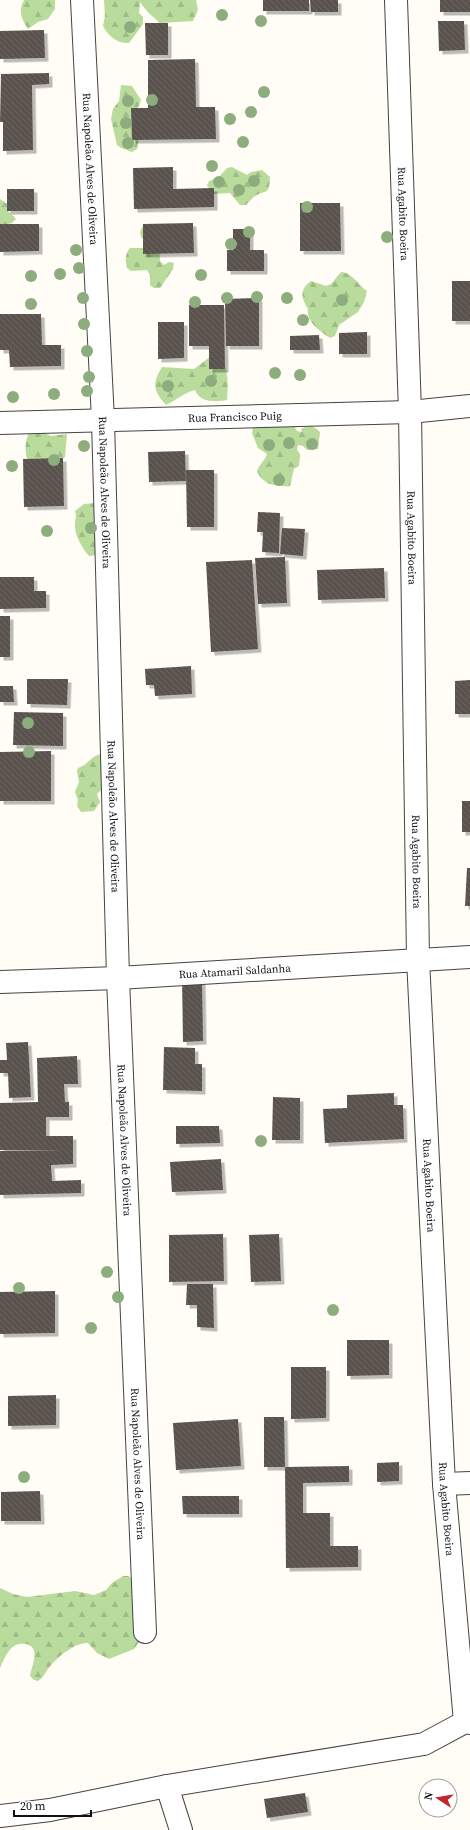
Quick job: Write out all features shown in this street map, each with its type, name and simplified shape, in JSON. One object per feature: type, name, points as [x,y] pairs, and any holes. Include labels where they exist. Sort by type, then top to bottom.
[{"type":"street","name":"Rua Napoleão Alves de Oliveira","points":[[82,0],[103,420],[118,978],[145,1632]]},
{"type":"street","name":"Rua Agabito Boeira","points":[[396,0],[410,412],[418,959],[444,1484],[467,1723]]},
{"type":"street","name":"Rua Francisco Puig","points":[[0,423],[410,412],[470,406]]},
{"type":"street","name":"Rua Atamaril Saldanha","points":[[0,982],[118,978],[470,957]]},
{"type":"street","points":[[444,1484],[470,1484]]},
{"type":"street","points":[[0,1816],[50,1810],[167,1786],[424,1744],[467,1723]]},
{"type":"street","points":[[167,1786],[181,1830]]},
{"type":"green space","points":[[24,0],[55,0],[55,9],[48,19],[38,22],[28,29],[21,14],[21,8]]},
{"type":"green space","points":[[104,0],[196,0],[198,10],[193,21],[160,23],[140,2],[139,13],[143,17],[143,24],[129,43],[125,43],[114,39],[103,26],[105,16]]},
{"type":"green space","points":[[121,85],[132,86],[141,100],[135,116],[140,132],[137,149],[132,152],[117,145],[111,119],[113,109],[119,101]]},
{"type":"green space","points":[[232,167],[247,175],[251,172],[262,170],[270,177],[268,190],[255,196],[246,205],[240,205],[230,193],[212,194],[207,185],[209,181],[219,177],[227,168]]},
{"type":"green space","points":[[0,199],[10,206],[8,211],[16,219],[12,223],[0,226]]},
{"type":"green space","points":[[143,226],[159,244],[160,261],[164,265],[169,262],[174,263],[173,269],[160,288],[154,288],[150,285],[150,275],[147,270],[131,271],[127,268],[126,257],[130,248],[146,248],[147,243],[140,235]]},
{"type":"green space","points":[[341,272],[352,277],[367,291],[364,302],[358,312],[339,325],[335,336],[330,338],[311,322],[302,294],[304,288],[311,281],[326,286],[331,284]]},
{"type":"green space","points":[[211,356],[221,358],[224,363],[228,383],[227,400],[209,401],[197,394],[195,390],[166,405],[158,395],[155,387],[155,383],[162,367],[194,369]]},
{"type":"green space","points":[[291,421],[297,431],[302,432],[301,429],[313,427],[320,432],[318,449],[307,450],[303,446],[298,445],[297,450],[300,454],[299,466],[294,469],[290,486],[270,484],[259,476],[257,471],[267,454],[258,448],[252,433],[253,427]]},
{"type":"green space","points":[[30,431],[41,431],[51,436],[67,434],[65,457],[55,464],[28,461],[26,446]]},
{"type":"green space","points":[[95,503],[100,555],[89,556],[81,545],[77,536],[75,528],[75,511],[84,504]]},
{"type":"green space","points":[[101,754],[106,791],[100,791],[97,794],[100,802],[94,811],[81,812],[77,806],[78,800],[75,792],[79,782],[77,771],[78,768]]},
{"type":"green space","points":[[123,1576],[128,1576],[140,1583],[142,1638],[134,1649],[109,1659],[97,1653],[88,1643],[77,1645],[56,1660],[38,1681],[34,1680],[30,1676],[34,1657],[32,1647],[25,1644],[20,1644],[16,1645],[9,1651],[0,1668],[0,1588],[13,1594],[27,1597],[75,1591],[94,1595],[106,1590],[112,1583]]},
{"type":"building","points":[[263,0],[309,0],[309,11],[263,11]]},
{"type":"building","points":[[310,0],[338,0],[338,12],[311,12]]},
{"type":"building","points":[[440,0],[470,0],[470,12],[440,12]]},
{"type":"building","points":[[438,21],[464,21],[465,50],[439,51]]},
{"type":"building","points":[[145,23],[168,23],[168,55],[146,55]]},
{"type":"building","points":[[44,30],[45,58],[0,59],[0,31]]},
{"type":"building","points":[[195,59],[196,107],[215,107],[216,139],[132,140],[131,108],[148,108],[148,60]]},
{"type":"building","points":[[49,73],[49,84],[32,85],[33,150],[3,151],[3,122],[0,122],[1,74]]},
{"type":"building","points":[[173,167],[173,189],[214,188],[214,207],[134,209],[133,168]]},
{"type":"building","points":[[7,189],[34,189],[34,211],[7,211]]},
{"type":"building","points":[[300,203],[340,203],[341,251],[300,251]]},
{"type":"building","points":[[193,223],[194,253],[143,254],[143,224]]},
{"type":"building","points":[[0,224],[39,224],[39,251],[0,252]]},
{"type":"building","points":[[233,229],[250,229],[250,250],[264,250],[264,271],[227,271],[227,250],[233,250]]},
{"type":"building","points":[[452,281],[470,281],[470,321],[452,321]]},
{"type":"building","points":[[259,298],[259,346],[226,346],[225,299]]},
{"type":"building","points":[[189,305],[224,305],[225,369],[209,369],[209,346],[189,346]]},
{"type":"building","points":[[0,314],[41,314],[42,345],[61,345],[61,366],[10,367],[9,350],[0,350]]},
{"type":"building","points":[[158,322],[184,322],[184,358],[158,359]]},
{"type":"building","points":[[367,332],[367,354],[339,354],[339,333]]},
{"type":"building","points":[[319,335],[320,350],[290,350],[290,336]]},
{"type":"building","points":[[185,451],[186,481],[149,482],[148,452]]},
{"type":"building","points":[[63,458],[64,506],[24,507],[23,459]]},
{"type":"building","points":[[186,470],[214,470],[214,527],[187,527]]},
{"type":"building","points":[[258,512],[280,513],[279,553],[262,552],[263,532],[257,532]]},
{"type":"building","points":[[282,528],[305,529],[303,556],[280,554]]},
{"type":"building","points":[[285,557],[287,603],[258,604],[255,558]]},
{"type":"building","points":[[252,560],[258,649],[211,652],[206,562]]},
{"type":"building","points":[[384,568],[385,598],[318,600],[317,570]]},
{"type":"building","points":[[0,577],[34,577],[34,591],[46,591],[46,608],[0,609]]},
{"type":"building","points":[[0,616],[10,616],[10,657],[0,657]]},
{"type":"building","points":[[191,666],[192,694],[155,696],[154,685],[146,685],[145,669]]},
{"type":"building","points":[[27,679],[68,679],[67,705],[27,704]]},
{"type":"building","points":[[470,680],[470,714],[455,714],[455,681]]},
{"type":"building","points":[[0,686],[13,686],[14,702],[0,702]]},
{"type":"building","points":[[14,712],[63,713],[63,746],[13,745]]},
{"type":"building","points":[[51,751],[51,801],[0,801],[0,752]]},
{"type":"building","points":[[462,801],[470,801],[470,832],[462,832]]},
{"type":"building","points":[[467,868],[470,868],[470,906],[465,906]]},
{"type":"building","points":[[182,977],[202,977],[203,1041],[183,1042]]},
{"type":"building","points":[[28,1042],[31,1097],[9,1098],[8,1073],[0,1073],[0,1060],[7,1060],[6,1043]]},
{"type":"building","points":[[164,1047],[195,1048],[195,1064],[202,1064],[202,1091],[163,1090]]},
{"type":"building","points":[[77,1056],[78,1084],[64,1084],[65,1102],[69,1102],[69,1117],[46,1117],[46,1136],[73,1136],[73,1164],[51,1165],[52,1181],[81,1180],[81,1193],[0,1195],[0,1151],[63,1150],[0,1150],[0,1103],[38,1102],[37,1058]]},
{"type":"building","points":[[394,1093],[394,1105],[403,1105],[404,1139],[325,1143],[323,1109],[347,1108],[347,1095]]},
{"type":"building","points":[[273,1097],[300,1098],[300,1140],[272,1140]]},
{"type":"building","points":[[176,1126],[219,1126],[220,1143],[176,1144]]},
{"type":"building","points":[[221,1159],[223,1190],[172,1192],[170,1162]]},
{"type":"building","points":[[223,1234],[224,1281],[169,1282],[169,1235]]},
{"type":"building","points":[[279,1234],[281,1281],[251,1282],[249,1235]]},
{"type":"building","points":[[187,1284],[213,1284],[214,1328],[197,1327],[197,1305],[186,1305]]},
{"type":"building","points":[[55,1291],[55,1333],[0,1334],[0,1292]]},
{"type":"building","points":[[347,1340],[389,1340],[389,1375],[347,1376]]},
{"type":"building","points":[[291,1367],[326,1367],[326,1418],[291,1419]]},
{"type":"building","points":[[56,1395],[56,1425],[8,1426],[8,1396]]},
{"type":"building","points":[[264,1417],[284,1417],[285,1467],[264,1467]]},
{"type":"building","points":[[238,1419],[241,1466],[176,1470],[173,1423]]},
{"type":"building","points":[[399,1462],[399,1481],[377,1482],[377,1463]]},
{"type":"building","points":[[349,1466],[349,1482],[303,1483],[303,1513],[330,1513],[330,1546],[358,1546],[358,1567],[286,1568],[285,1467]]},
{"type":"building","points":[[40,1491],[41,1521],[1,1521],[1,1492]]},
{"type":"building","points":[[182,1496],[239,1496],[239,1514],[183,1514]]},
{"type":"building","points":[[305,1793],[308,1812],[267,1818],[264,1799]]}]
